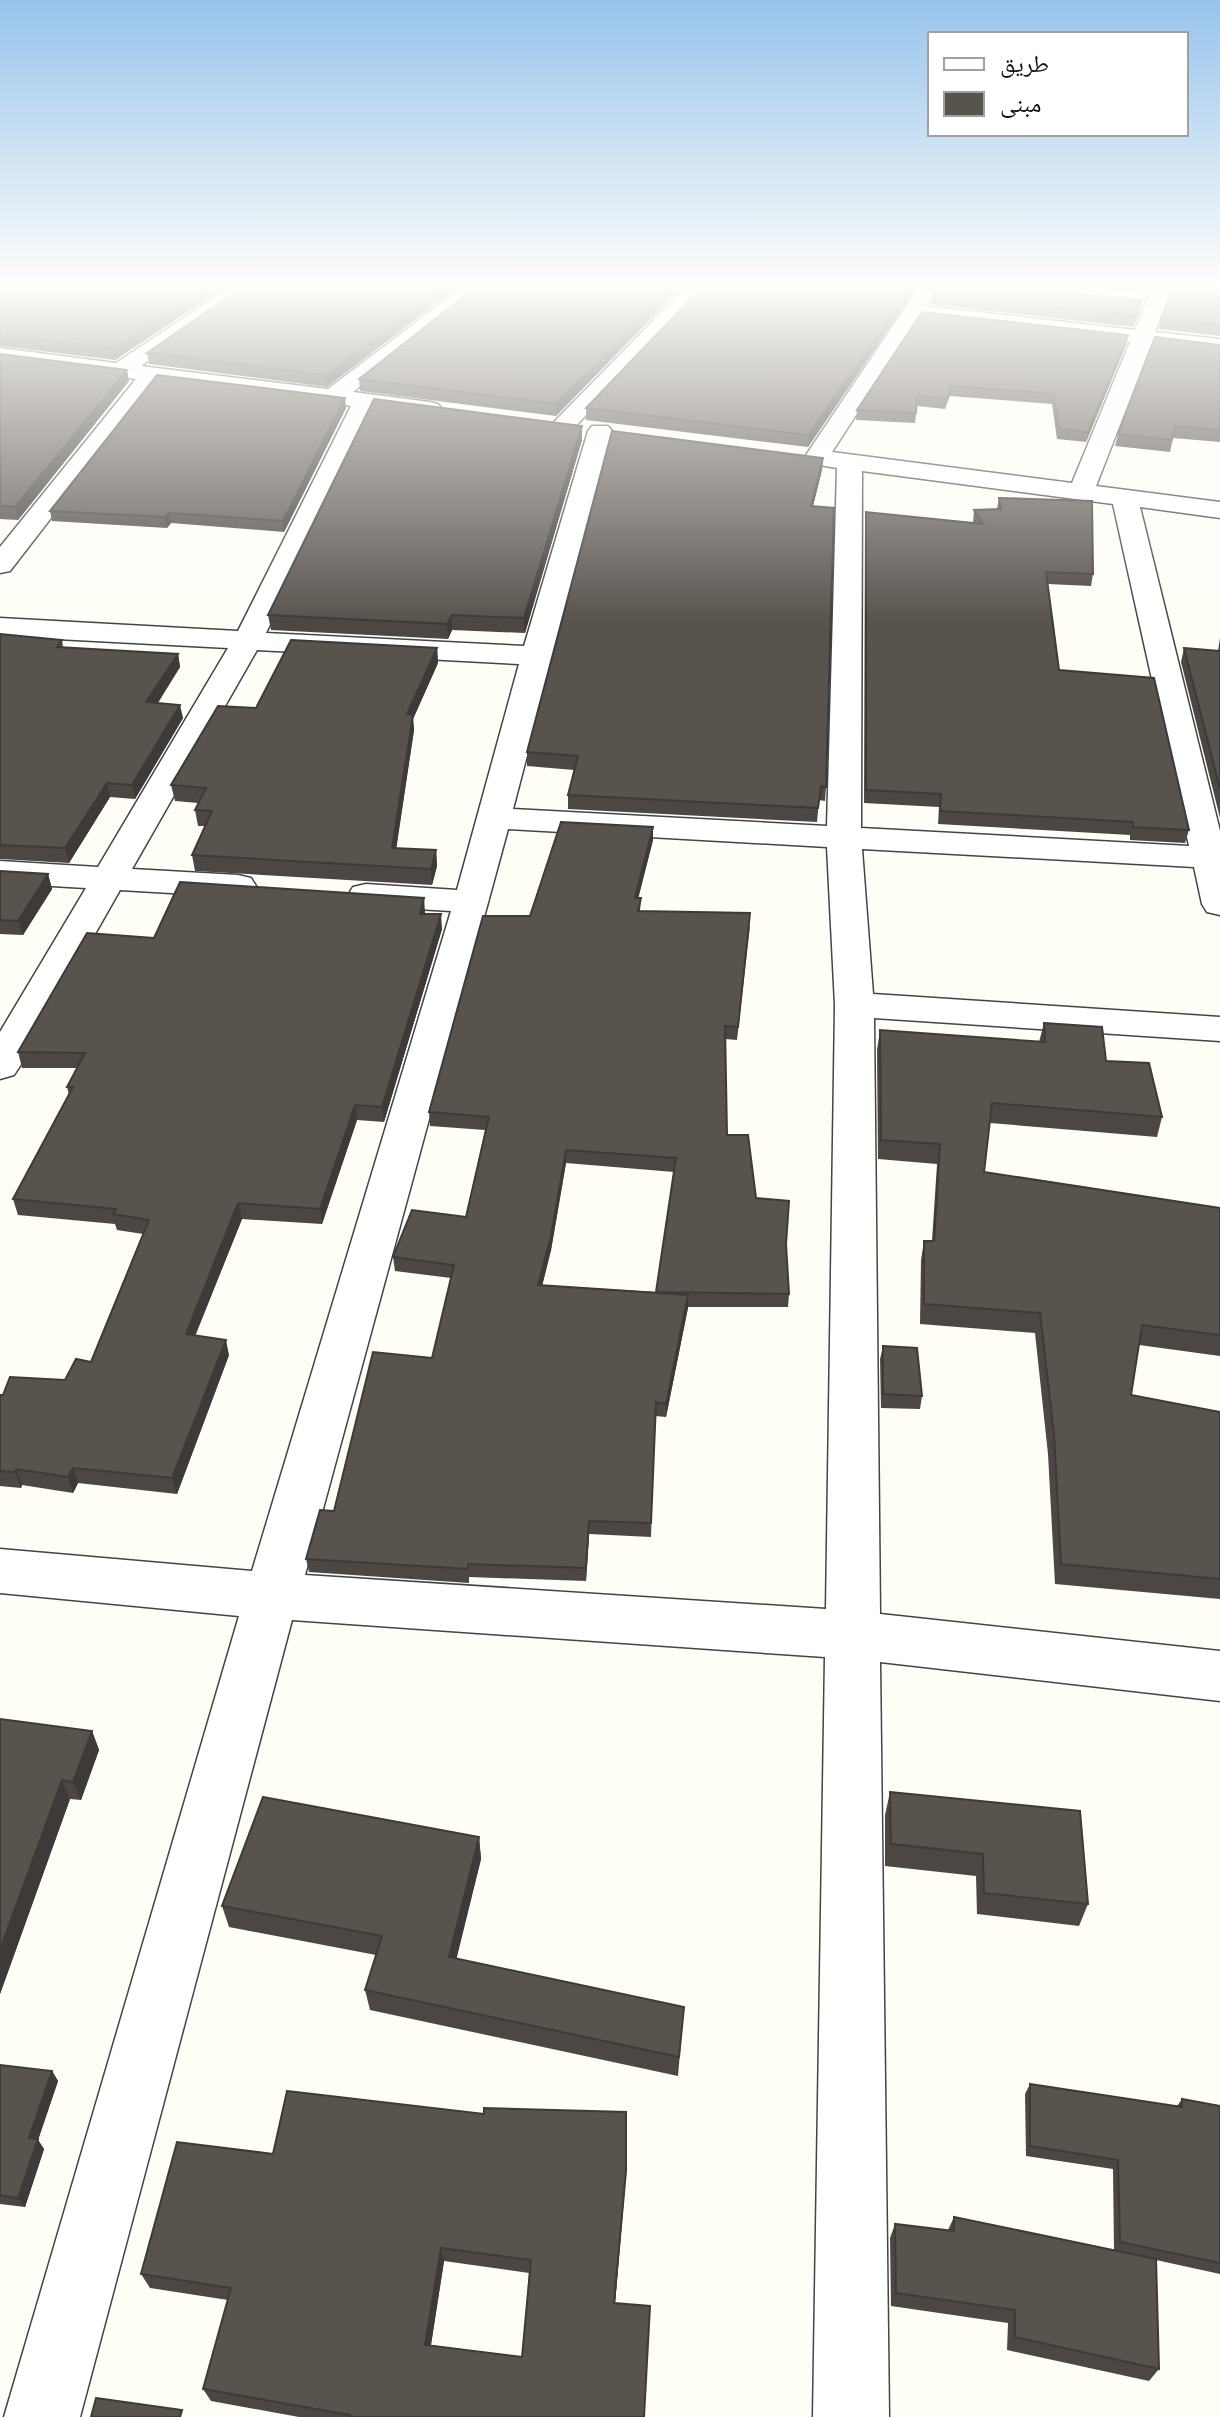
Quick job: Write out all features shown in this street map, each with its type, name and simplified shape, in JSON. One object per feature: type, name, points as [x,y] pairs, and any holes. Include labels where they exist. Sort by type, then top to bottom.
[{"type":"street","points":[[0,565],[134,396]]},
{"type":"street","points":[[324,396],[456,413]]},
{"type":"street","points":[[42,2417],[272,1596],[472,902],[593,430],[618,396]]},
{"type":"street","points":[[851,2417],[854,1005],[844,838],[833,460],[867,396]]},
{"type":"street","points":[[1081,493],[1121,396]]},
{"type":"street","points":[[0,1065],[112,878],[248,640],[365,401]]},
{"type":"street","points":[[533,422],[593,430]]},
{"type":"street","points":[[785,454],[1220,510]]},
{"type":"street","points":[[1125,499],[1214,858],[1220,904]]},
{"type":"street","points":[[0,627],[536,656]]},
{"type":"street","points":[[493,818],[1214,858]]},
{"type":"street","points":[[0,872],[268,888]]},
{"type":"street","points":[[331,893],[472,902]]},
{"type":"street","points":[[854,1005],[1220,1029]]},
{"type":"street","points":[[0,1571],[272,1596],[852,1635],[1220,1676]]},
{"type":"building","points":[[0,396],[106,396],[15,507],[0,506]]},
{"type":"building","points":[[141,396],[345,398],[283,521],[169,513],[165,517],[50,511]]},
{"type":"building","points":[[491,396],[564,396],[556,404]]},
{"type":"building","points":[[598,396],[835,396],[808,435],[586,408]]},
{"type":"building","points":[[866,396],[948,396],[947,399],[917,396],[916,413],[857,410]]},
{"type":"building","points":[[1054,396],[1103,396],[1088,432],[1059,429]]},
{"type":"building","points":[[1133,396],[1220,396],[1220,430],[1175,426],[1172,440],[1118,434]]},
{"type":"building","points":[[374,399],[582,426],[524,618],[452,615],[447,624],[268,615]]},
{"type":"building","points":[[612,431],[823,458],[811,506],[834,508],[826,787],[821,786],[818,808],[568,795],[578,756],[527,752]]},
{"type":"building","points":[[999,498],[1092,501],[1093,574],[1046,572],[1059,670],[1154,678],[1189,830],[1133,827],[1133,822],[940,811],[941,794],[866,790],[866,512],[983,524],[974,510],[1001,509]]},
{"type":"building","points":[[0,634],[62,640],[57,647],[178,654],[146,702],[180,705],[132,785],[107,783],[65,848],[0,845]]},
{"type":"building","points":[[291,640],[437,648],[407,714],[413,715],[392,848],[436,850],[431,869],[192,855],[212,811],[195,810],[206,788],[171,785],[218,706],[256,708]]},
{"type":"building","points":[[1184,648],[1220,651],[1220,789]]},
{"type":"building","points":[[561,822],[653,827],[635,898],[641,898],[638,911],[750,913],[738,1027],[725,1026],[727,1135],[748,1135],[756,1198],[789,1201],[786,1244],[789,1294],[656,1292],[676,1158],[566,1150],[551,1236],[538,1285],[688,1295],[666,1404],[656,1402],[651,1523],[589,1521],[586,1568],[468,1564],[468,1569],[306,1559],[320,1510],[334,1511],[373,1352],[432,1358],[454,1265],[393,1257],[412,1210],[466,1217],[489,1117],[429,1112],[483,916],[530,916]]},
{"type":"building","points":[[0,871],[48,874],[18,921],[0,920]]},
{"type":"building","points":[[180,882],[424,898],[420,914],[441,914],[382,1107],[355,1105],[320,1209],[238,1203],[186,1334],[226,1340],[172,1478],[73,1468],[68,1477],[16,1469],[15,1472],[0,1471],[0,1395],[3,1395],[10,1377],[65,1380],[76,1359],[91,1362],[149,1220],[113,1214],[116,1209],[13,1199],[73,1087],[67,1087],[85,1053],[18,1052],[87,933],[154,938]]},
{"type":"building","points":[[1044,1023],[1102,1027],[1106,1061],[1149,1063],[1162,1117],[992,1103],[984,1172],[1220,1208],[1220,1335],[1142,1325],[1131,1395],[1220,1412],[1220,1579],[1061,1564],[1054,1434],[1040,1313],[924,1304],[924,1241],[934,1241],[940,1144],[881,1140],[880,1030],[1045,1042]]},
{"type":"building","points":[[883,1346],[917,1348],[922,1396],[883,1394]]},
{"type":"building","points":[[0,1719],[92,1731],[73,1782],[62,1780],[0,1950]]},
{"type":"building","points":[[890,1792],[1080,1811],[1088,1904],[984,1893],[983,1854],[891,1844]]},
{"type":"building","points":[[263,1797],[479,1837],[449,1957],[684,2007],[679,2057],[365,1990],[382,1936],[222,1906]]},
{"type":"building","points":[[0,2065],[52,2071],[29,2138],[38,2139],[18,2198],[0,2195]]},
{"type":"building","points":[[1030,2084],[1182,2107],[1182,2099],[1220,2106],[1220,2263],[1120,2242],[1118,2160],[1030,2146]]},
{"type":"building","points":[[287,2091],[484,2114],[484,2108],[626,2112],[626,2171],[614,2303],[650,2306],[644,2417],[349,2417],[203,2389],[231,2288],[141,2274],[177,2142],[273,2154]],"holes":[[[441,2248],[531,2260],[522,2357],[425,2345]]]},
{"type":"building","points":[[954,2217],[1156,2259],[1159,2369],[1015,2337],[1015,2310],[896,2293],[895,2224],[954,2231]]},
{"type":"building","points":[[96,2398],[182,2410],[180,2417],[91,2417]]}]
